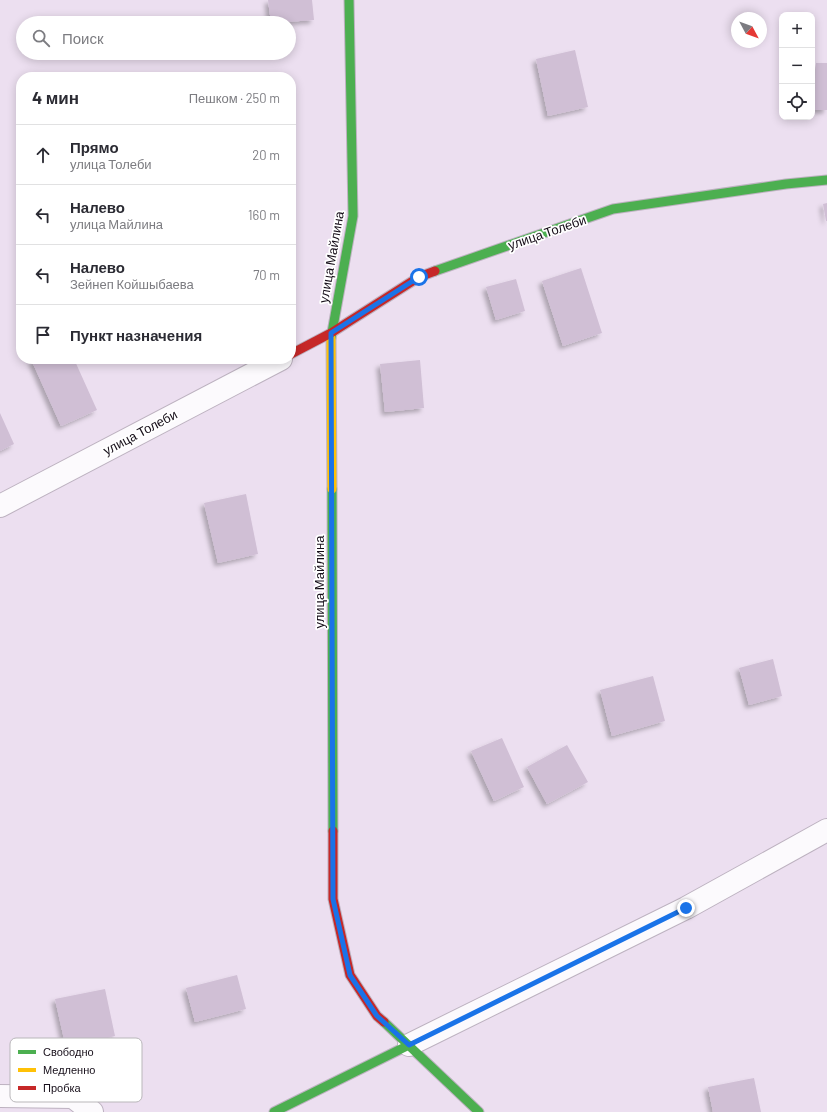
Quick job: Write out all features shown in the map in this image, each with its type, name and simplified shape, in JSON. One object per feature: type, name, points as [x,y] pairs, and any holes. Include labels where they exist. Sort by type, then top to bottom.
[{"type":"street","name":"улица Майлина","points":[[349,0],[353,216],[331,333],[333,899],[350,975],[377,1016],[479,1112]]},
{"type":"street","name":"улица Толеби","points":[[296,351],[331,333],[419,277],[613,208],[786,184],[827,180]]},
{"type":"street","name":"улица Толеби","points":[[0,506],[271,364]]},
{"type":"street","points":[[274,1112],[686,908],[827,830]]},
{"type":"street","points":[[0,1096],[10,1096]]},
{"type":"street","points":[[79,1102],[92,1112]]},
{"type":"building","points":[[268,0],[312,0],[314,20],[296,21],[296,16],[270,16]]},
{"type":"building","points":[[575,50],[588,107],[548,116],[536,59]]},
{"type":"building","points":[[816,63],[827,63],[827,110],[815,110]]},
{"type":"building","points":[[827,203],[827,221],[826,221],[823,204]]},
{"type":"building","points":[[581,268],[602,333],[563,346],[542,281]]},
{"type":"building","points":[[516,279],[525,311],[496,320],[486,287]]},
{"type":"building","points":[[420,360],[424,408],[385,412],[380,364]]},
{"type":"building","points":[[33,364],[76,364],[97,410],[61,426]]},
{"type":"building","points":[[0,413],[14,444],[0,451]]},
{"type":"building","points":[[246,494],[258,554],[218,563],[204,503]]},
{"type":"building","points":[[773,659],[782,696],[749,705],[739,668]]},
{"type":"building","points":[[653,676],[665,721],[612,736],[600,690]]},
{"type":"building","points":[[502,738],[524,787],[494,801],[471,751]]},
{"type":"building","points":[[567,745],[588,782],[547,804],[527,767]]},
{"type":"building","points":[[237,975],[246,1009],[195,1022],[186,988]]},
{"type":"building","points":[[105,989],[115,1036],[107,1038],[64,1038],[55,999]]},
{"type":"building","points":[[754,1078],[761,1112],[713,1112],[708,1087]]},
{"type":"traffic: fast","points":[[331,338],[353,216],[349,0]]},
{"type":"traffic: fast","points":[[435,271],[613,209],[786,184],[827,180]]},
{"type":"traffic: fast","points":[[332,489],[333,831]]},
{"type":"traffic: fast","points":[[384,1022],[479,1112]]},
{"type":"traffic: fast","points":[[274,1112],[409,1045]]},
{"type":"traffic: slow","points":[[331,338],[332,489]]},
{"type":"traffic: jam","points":[[296,351],[331,333],[419,277],[435,271]]},
{"type":"traffic: jam","points":[[333,831],[333,899],[350,975],[377,1016],[384,1022]]},
{"type":"route","points":[[419,277],[331,333],[333,899],[350,975],[377,1016],[409,1045],[686,908]]}]
